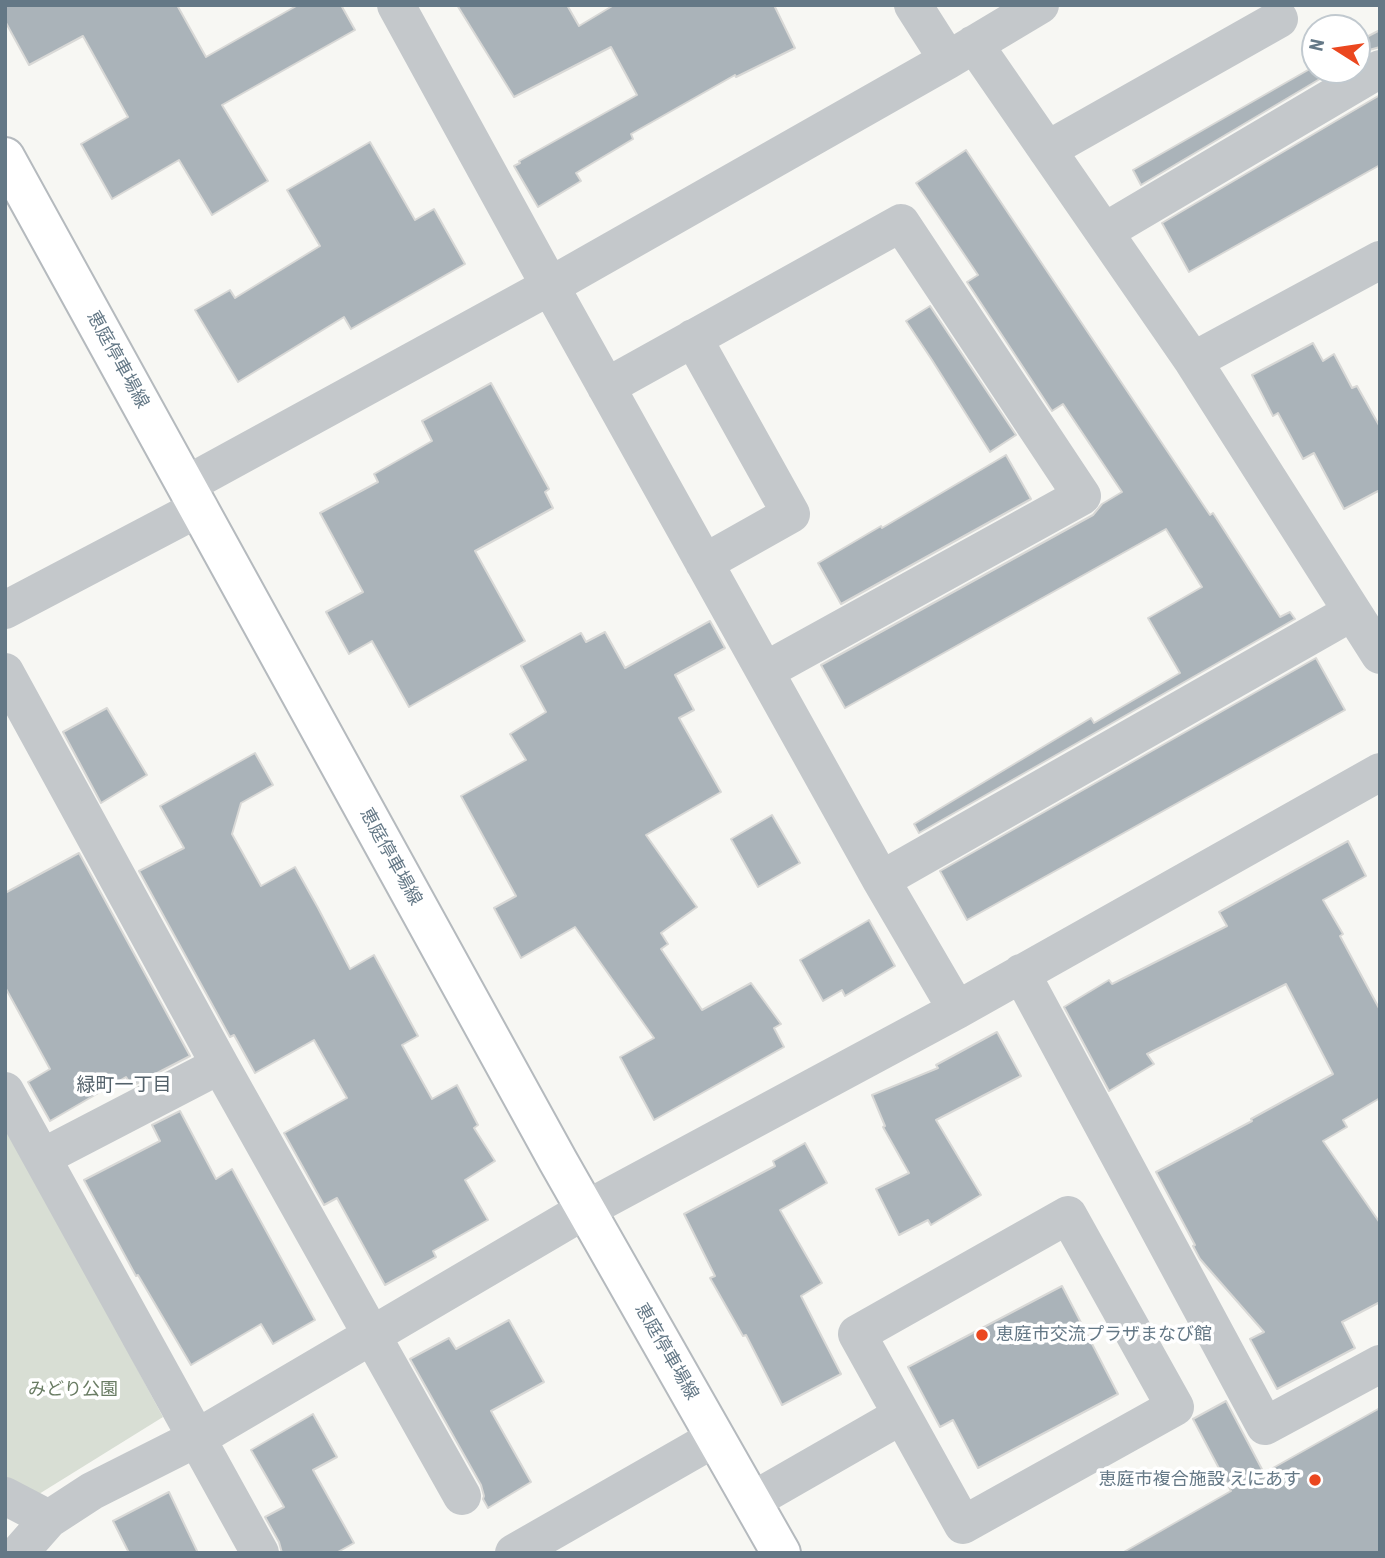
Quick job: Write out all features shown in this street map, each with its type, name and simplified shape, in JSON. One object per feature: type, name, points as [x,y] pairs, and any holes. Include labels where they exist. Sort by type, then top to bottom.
[{"type":"main road","name":"恵庭停車場線","points":[[5,157],[585,1210],[781,1553]]},
{"type":"street","points":[[396,5],[704,563],[881,880],[957,1010]]},
{"type":"street","points":[[913,5],[961,52],[1047,149],[1193,361],[1380,655]]},
{"type":"street","points":[[5,610],[192,496],[550,286],[1040,5]]},
{"type":"street","points":[[1047,149],[1279,19]]},
{"type":"street","points":[[1104,232],[1380,69]]},
{"type":"street","points":[[606,387],[901,223],[1082,496],[765,671]]},
{"type":"street","points":[[1193,361],[1380,260]]},
{"type":"street","points":[[693,338],[791,514],[704,563]]},
{"type":"street","points":[[881,880],[1352,612]]},
{"type":"street","points":[[5,672],[220,1065],[462,1496]]},
{"type":"street","points":[[19,1553],[49,1519],[92,1491],[197,1438],[585,1210],[957,1010],[1380,772]]},
{"type":"street","points":[[1021,973],[1265,1426],[1380,1364]]},
{"type":"street","points":[[43,1157],[220,1065]]},
{"type":"street","points":[[5,1091],[260,1553]]},
{"type":"street","points":[[1068,1215],[1175,1407],[964,1525],[902,1415],[857,1334],[1068,1215]]},
{"type":"street","points":[[752,1501],[902,1415]]},
{"type":"street","points":[[514,1553],[715,1438]]},
{"type":"street","points":[[5,1496],[49,1519]]},
{"type":"green space","name":"みどり公園","points":[[5,1123],[163,1417],[39,1494],[5,1477]]},
{"type":"building","points":[[5,5],[177,5],[206,57],[298,5],[341,5],[355,30],[222,105],[268,181],[212,215],[179,160],[112,199],[81,144],[128,117],[83,36],[29,65],[5,21]]},
{"type":"building","points":[[457,5],[567,5],[579,26],[614,5],[774,5],[795,48],[736,77],[735,75],[631,134],[633,139],[576,173],[581,181],[538,207],[514,166],[637,95],[611,47],[514,97]]},
{"type":"building","points":[[1380,30],[1380,47],[1371,49],[1371,35]]},
{"type":"building","points":[[1301,74],[1301,84],[1311,84],[1141,185],[1133,170]]},
{"type":"building","points":[[1380,95],[1380,165],[1189,272],[1162,223]]},
{"type":"building","points":[[370,142],[415,220],[434,209],[465,264],[351,329],[344,317],[238,382],[195,310],[230,290],[235,298],[320,246],[287,190]]},
{"type":"building","points":[[966,150],[1210,515],[1213,513],[1280,617],[1290,612],[1295,619],[919,833],[914,824],[1091,718],[1094,723],[1180,673],[1148,618],[1202,587],[1166,529],[845,708],[821,665],[1093,515],[1102,504],[1122,492],[1063,404],[1052,411],[967,282],[978,275],[916,183]]},
{"type":"building","points":[[930,306],[1016,435],[990,452],[906,321]]},
{"type":"building","points":[[1313,343],[1323,361],[1334,354],[1352,388],[1357,386],[1380,427],[1380,490],[1344,509],[1314,453],[1303,459],[1278,413],[1273,416],[1252,375]]},
{"type":"building","points":[[491,383],[549,489],[545,492],[553,508],[475,551],[525,641],[409,707],[372,641],[349,654],[326,612],[363,592],[320,513],[378,482],[374,474],[432,441],[422,421]]},
{"type":"building","points":[[1006,455],[1031,499],[841,604],[818,563]]},
{"type":"building","points":[[710,621],[725,648],[675,675],[694,710],[679,718],[721,792],[646,835],[697,907],[661,933],[668,944],[661,949],[702,1010],[751,983],[781,1024],[774,1028],[784,1047],[654,1120],[620,1057],[654,1038],[575,927],[521,958],[494,908],[516,896],[461,796],[526,760],[510,734],[546,712],[521,666],[581,633],[586,642],[605,632],[625,668]]},
{"type":"building","points":[[1316,658],[1345,710],[967,920],[940,871]]},
{"type":"building","points":[[107,708],[147,775],[101,803],[63,732]]},
{"type":"building","points":[[255,753],[273,785],[241,803],[232,834],[261,886],[295,867],[350,969],[374,955],[418,1036],[402,1045],[432,1099],[457,1085],[478,1125],[474,1128],[495,1161],[465,1180],[488,1220],[433,1251],[436,1257],[385,1285],[337,1198],[324,1205],[284,1133],[347,1098],[314,1040],[255,1073],[234,1035],[230,1037],[139,871],[184,848],[160,806]]},
{"type":"building","points":[[772,815],[800,863],[758,887],[731,839]]},
{"type":"building","points":[[1348,841],[1366,876],[1323,900],[1343,934],[1340,936],[1380,1010],[1380,1098],[1343,1120],[1347,1127],[1323,1141],[1380,1223],[1380,1302],[1342,1322],[1355,1348],[1277,1389],[1250,1339],[1264,1332],[1200,1259],[1156,1172],[1333,1074],[1286,984],[1147,1054],[1154,1064],[1109,1091],[1064,1007],[1109,980],[1112,984],[1227,926],[1219,912]]},
{"type":"building","points":[[79,853],[190,1056],[132,1086],[126,1077],[50,1121],[28,1082],[50,1069],[5,987],[5,893]]},
{"type":"building","points":[[869,920],[895,966],[845,996],[842,990],[823,1001],[800,960]]},
{"type":"building","points":[[997,1032],[1021,1076],[936,1120],[981,1195],[931,1225],[928,1220],[899,1235],[876,1189],[909,1173],[883,1127],[885,1126],[872,1095],[938,1068],[936,1065]]},
{"type":"building","points":[[180,1111],[216,1179],[232,1169],[315,1320],[273,1344],[261,1324],[191,1365],[138,1275],[136,1276],[84,1180],[160,1141],[152,1125]]},
{"type":"building","points":[[805,1143],[827,1183],[780,1210],[822,1283],[801,1296],[841,1374],[782,1405],[746,1335],[743,1336],[710,1278],[715,1276],[684,1214],[775,1166],[773,1161]]},
{"type":"building","points":[[1062,1286],[1118,1394],[978,1468],[953,1420],[940,1427],[908,1367]]},
{"type":"building","points":[[509,1320],[544,1382],[491,1411],[531,1482],[488,1508],[483,1499],[481,1485],[410,1359],[449,1338],[456,1349]]},
{"type":"building","name":"恵庭市複合施設 えにあす","points":[[1226,1401],[1264,1473],[1380,1408],[1380,1553],[1122,1553],[1231,1491],[1193,1419]]},
{"type":"building","points":[[313,1414],[337,1457],[313,1470],[354,1543],[336,1553],[282,1553],[265,1517],[284,1507],[251,1450]]},
{"type":"building","points":[[169,1492],[198,1553],[129,1553],[113,1521]]},
{"type":"place","name":"恵庭市交流プラザまなび館","points":[[982,1335]]},
{"type":"place","name":"恵庭市複合施設 えにあす","points":[[1315,1480]]},
{"type":"district","name":"緑町一丁目","points":[[124,1086]]}]
